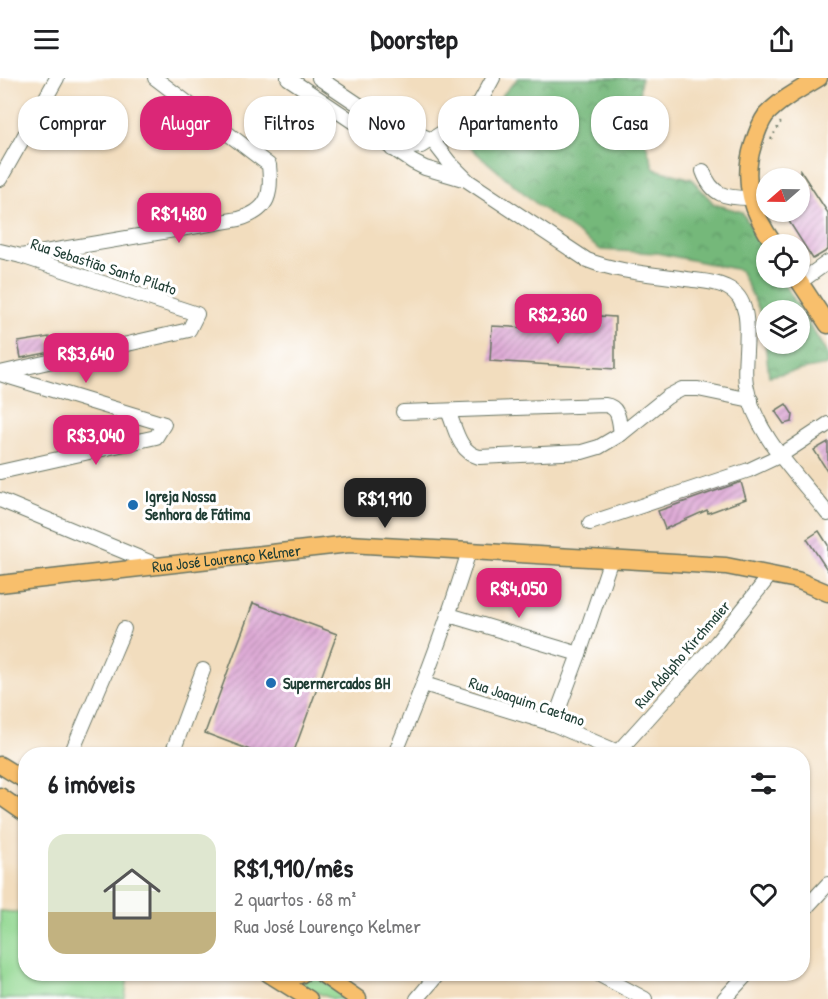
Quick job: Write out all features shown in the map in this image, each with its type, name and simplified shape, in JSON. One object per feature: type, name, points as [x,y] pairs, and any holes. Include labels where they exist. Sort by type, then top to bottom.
[{"type":"main road","points":[[768,234],[750,198],[747,177],[749,155],[765,117],[785,99],[819,78]]},
{"type":"main road","points":[[803,288],[828,325]]},
{"type":"main road","name":"Rua José Lourenço Kelmer","points":[[0,584],[349,544],[726,566],[797,580],[828,593]]},
{"type":"main road","name":"Rua José Lourenço Kelmer","points":[[773,574],[794,588],[828,603]]},
{"type":"main road","points":[[0,765],[18,777]]},
{"type":"main road","points":[[0,773],[18,778]]},
{"type":"main road","points":[[0,796],[18,808]]},
{"type":"main road","points":[[280,981],[309,999]]},
{"type":"main road","points":[[332,981],[358,999]]},
{"type":"street","points":[[0,179],[57,78]]},
{"type":"street","points":[[21,256],[252,215],[261,209],[271,187],[269,165],[155,78]]},
{"type":"street","points":[[288,78],[314,96]]},
{"type":"street","points":[[319,78],[377,117],[432,140],[468,181],[587,260],[598,265],[711,282],[727,287],[739,296],[745,309],[746,384],[751,400],[765,434],[828,514]]},
{"type":"street","points":[[426,143],[471,112],[480,102],[493,78]]},
{"type":"street","points":[[331,96],[336,89]]},
{"type":"street","points":[[394,150],[425,168],[468,181]]},
{"type":"street","points":[[703,171],[708,183],[718,192],[730,198],[750,198]]},
{"type":"street","name":"Rua Sebastião Santo Pilato","points":[[0,251],[197,314],[189,330],[0,374]]},
{"type":"street","points":[[810,273],[828,262]]},
{"type":"street","points":[[0,374],[164,423],[156,437],[0,472]]},
{"type":"street","points":[[448,411],[462,446],[468,453],[479,457],[582,452],[599,447],[621,434],[667,397],[682,389],[698,389],[751,400]]},
{"type":"street","points":[[404,412],[605,405],[612,406],[617,411],[621,434]]},
{"type":"street","points":[[590,523],[749,470],[781,455],[828,424]]},
{"type":"street","points":[[0,500],[160,567]]},
{"type":"street","points":[[398,747],[424,684],[469,551]]},
{"type":"street","points":[[553,724],[611,559]]},
{"type":"street","name":"Rua Adolpho Kirchmaier","points":[[622,747],[717,642],[773,574]]},
{"type":"street","points":[[449,615],[579,654]]},
{"type":"street","points":[[74,747],[124,629]]},
{"type":"street","points":[[175,747],[203,670]]},
{"type":"street","name":"Rua Joaquim Caetano","points":[[424,684],[553,724],[604,747]]},
{"type":"street","points":[[810,903],[828,884]]},
{"type":"street","points":[[417,999],[432,981]]},
{"type":"street","points":[[611,981],[645,999]]},
{"type":"street","points":[[723,999],[740,981]]},
{"type":"path","points":[[768,145],[783,118]]},
{"type":"green space","points":[[518,78],[641,78],[639,96],[591,96],[591,150],[648,150],[654,169],[692,179],[714,204],[742,212],[756,235],[756,288],[787,288],[794,300],[756,300],[756,303],[740,270],[657,253],[601,250],[539,206],[473,150],[579,150],[579,96],[501,96]]},
{"type":"green space","points":[[810,326],[828,355],[828,365],[769,376],[766,354],[810,354]]},
{"type":"green space","points":[[0,911],[18,912],[18,981],[127,981],[125,999],[0,999]]},
{"type":"green space","points":[[304,981],[324,981],[351,999],[333,999],[301,986]]},
{"type":"building","points":[[810,185],[828,213],[828,250],[813,259],[810,254],[810,234],[797,234],[789,222],[810,222]]},
{"type":"building","points":[[583,315],[615,317],[615,369],[490,361],[492,326],[583,331]]},
{"type":"building","points":[[49,337],[51,352],[21,358],[18,342]]},
{"type":"building","points":[[786,404],[793,415],[792,422],[784,424],[775,411]]},
{"type":"building","points":[[828,442],[828,472],[814,450]]},
{"type":"building","points":[[741,482],[746,499],[708,513],[707,510],[665,529],[658,511]]},
{"type":"building","points":[[819,531],[828,545],[828,571],[807,539]]},
{"type":"building","name":"Supermercados BH","points":[[253,603],[337,634],[296,747],[242,747],[205,733]]},
{"type":"place","name":"Igreja Nossa Senhora de Fátima","points":[[133,505]]},
{"type":"place","name":"Supermercados BH","points":[[271,683]]}]
